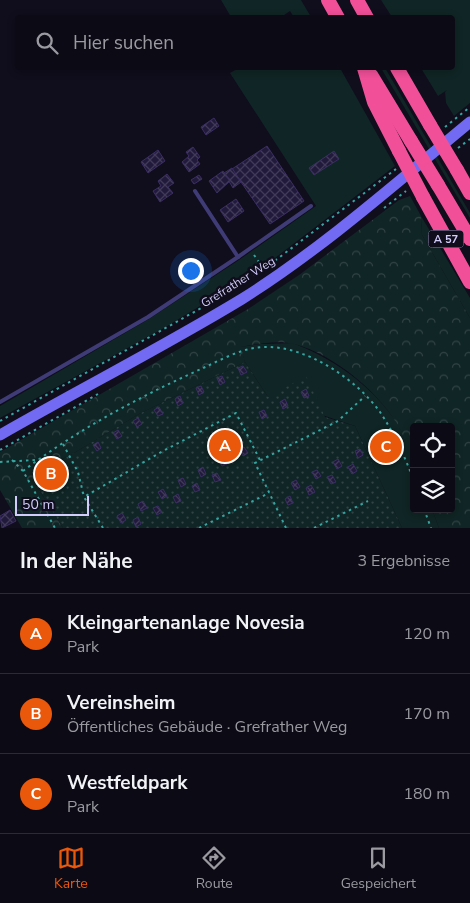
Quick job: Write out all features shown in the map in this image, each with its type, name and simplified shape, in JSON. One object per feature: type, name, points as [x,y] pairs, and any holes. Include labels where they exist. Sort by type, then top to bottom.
[{"type":"highway","points":[[328,0],[336,15]]},
{"type":"highway","points":[[357,0],[365,15]]},
{"type":"highway","name":"A 57","points":[[366,70],[374,102],[470,282]]},
{"type":"highway","name":"A 57","points":[[367,70],[470,239]]},
{"type":"highway","points":[[398,70],[470,192]]},
{"type":"main road","name":"Grefrather Weg","points":[[0,435],[242,298],[314,248],[470,122]]},
{"type":"lane","points":[[196,191],[238,257]]},
{"type":"lane","points":[[0,402],[135,325],[238,257],[310,206]]},
{"type":"path","points":[[461,114],[470,107]]},
{"type":"path","points":[[0,421],[187,316],[264,270],[382,180]]},
{"type":"path","points":[[250,248],[264,270]]},
{"type":"path","points":[[23,471],[36,460],[161,388],[230,356],[264,346],[280,347],[304,353],[324,363],[365,396],[389,426],[410,471]]},
{"type":"path","points":[[286,528],[255,463],[338,421],[365,396]]},
{"type":"path","points":[[84,497],[162,451],[236,413],[260,460]]},
{"type":"path","points":[[63,444],[78,472],[84,497],[103,528]]},
{"type":"path","points":[[12,460],[23,471],[55,528]]},
{"type":"path","points":[[0,462],[36,460]]},
{"type":"path","points":[[199,528],[269,493]]},
{"type":"path","points":[[314,528],[368,501]]},
{"type":"path","points":[[425,513],[431,528]]},
{"type":"green space","points":[[221,0],[301,0],[310,15],[293,15],[290,11],[284,15],[230,15]]},
{"type":"green space","points":[[381,0],[470,0],[470,103],[454,116],[446,103],[445,92],[447,90],[438,96],[422,70],[455,70],[455,15],[391,15]]},
{"type":"green space","points":[[235,70],[341,70],[395,166],[262,268],[164,328],[0,418],[0,406],[149,319],[239,260],[316,206],[230,73]]},
{"type":"green space","points":[[382,70],[386,70],[470,213],[470,218]]},
{"type":"green space","points":[[410,196],[421,216],[422,235],[470,318],[470,528],[439,528],[433,513],[455,513],[455,423],[410,423],[410,453],[393,417],[382,403],[355,377],[340,366],[309,349],[281,342],[241,347],[245,362],[139,414],[69,456],[32,472],[36,485],[63,528],[22,528],[0,490],[0,452],[248,309],[299,275],[399,200]]},
{"type":"green space","points":[[421,216],[470,298],[470,318],[422,235]]},
{"type":"green space","points":[[292,343],[311,351],[331,361],[350,374],[384,405],[397,423],[410,452],[410,513],[433,513],[439,528],[402,528],[355,426],[268,397],[245,362],[240,347]]},
{"type":"green space","points":[[245,362],[268,397],[306,376],[325,417],[355,426],[402,528],[63,528],[36,485],[32,472],[69,456],[139,414]]},
{"type":"building","points":[[214,118],[219,126],[206,135],[201,127]]},
{"type":"building","points":[[267,146],[304,201],[270,224],[232,169]]},
{"type":"building","points":[[193,147],[200,157],[197,160],[200,164],[189,172],[182,162],[189,156],[186,152]]},
{"type":"building","points":[[158,150],[165,161],[148,173],[141,162]]},
{"type":"building","points":[[334,151],[339,159],[314,175],[309,168]]},
{"type":"building","points":[[232,168],[241,182],[233,188],[224,173]]},
{"type":"building","points":[[223,171],[230,181],[217,193],[209,181]]},
{"type":"building","points":[[167,174],[174,183],[168,187],[173,193],[160,202],[153,191],[161,186],[158,181]]},
{"type":"building","points":[[199,175],[202,179],[194,184],[191,180]]},
{"type":"building","points":[[236,199],[244,211],[228,222],[220,210]]},
{"type":"building","points":[[243,366],[247,372],[241,375],[238,368]]},
{"type":"building","points":[[222,376],[225,382],[220,385],[217,378]]},
{"type":"building","points":[[201,386],[204,392],[199,395],[196,388]]},
{"type":"building","points":[[306,389],[309,396],[304,398],[301,392]]},
{"type":"building","points":[[180,396],[183,403],[178,406],[175,399]]},
{"type":"building","points":[[285,399],[288,406],[283,409],[280,402]]},
{"type":"building","points":[[159,407],[163,414],[158,416],[154,410]]},
{"type":"building","points":[[264,410],[267,416],[262,419],[259,412]]},
{"type":"building","points":[[138,418],[142,424],[137,427],[133,421]]},
{"type":"building","points":[[118,430],[122,436],[117,439],[113,433]]},
{"type":"building","points":[[98,442],[101,448],[97,451],[93,445]]},
{"type":"building","points":[[244,447],[248,453],[243,456],[239,449]]},
{"type":"building","points":[[360,449],[363,455],[358,458],[355,451]]},
{"type":"building","points":[[223,457],[227,464],[222,466],[218,459]]},
{"type":"building","points":[[338,459],[342,466],[337,469],[333,462]]},
{"type":"building","points":[[353,464],[357,471],[352,474],[348,467]]},
{"type":"building","points":[[203,467],[206,474],[201,477],[198,470]]},
{"type":"building","points":[[54,468],[58,474],[48,480],[45,473]]},
{"type":"building","points":[[317,470],[321,476],[316,479],[312,472]]},
{"type":"building","points":[[217,473],[221,480],[215,482],[212,475]]},
{"type":"building","points":[[332,475],[336,482],[331,484],[327,477]]},
{"type":"building","points":[[183,478],[186,484],[181,487],[178,480]]},
{"type":"building","points":[[296,480],[300,487],[295,490],[291,483]]},
{"type":"building","points":[[197,483],[200,490],[195,492],[192,486]]},
{"type":"building","points":[[311,485],[315,492],[309,495],[306,488]]},
{"type":"building","points":[[163,489],[167,496],[162,499],[158,492]]},
{"type":"building","points":[[178,494],[181,501],[176,503],[173,497]]},
{"type":"building","points":[[290,496],[293,503],[288,505],[285,499]]},
{"type":"building","points":[[143,501],[147,508],[141,511],[138,504]]},
{"type":"building","points":[[158,506],[162,512],[157,515],[153,508]]},
{"type":"building","points":[[10,510],[16,521],[2,528],[0,516]]},
{"type":"building","points":[[122,513],[126,520],[121,523],[117,516]]},
{"type":"building","points":[[138,517],[141,524],[136,527],[133,520]]},
{"type":"place","name":"Kleingartenanlage Novesia","points":[[225,446]]},
{"type":"place","name":"Westfeldpark","points":[[386,447]]},
{"type":"place","name":"Vereinsheim","points":[[51,474]]}]
